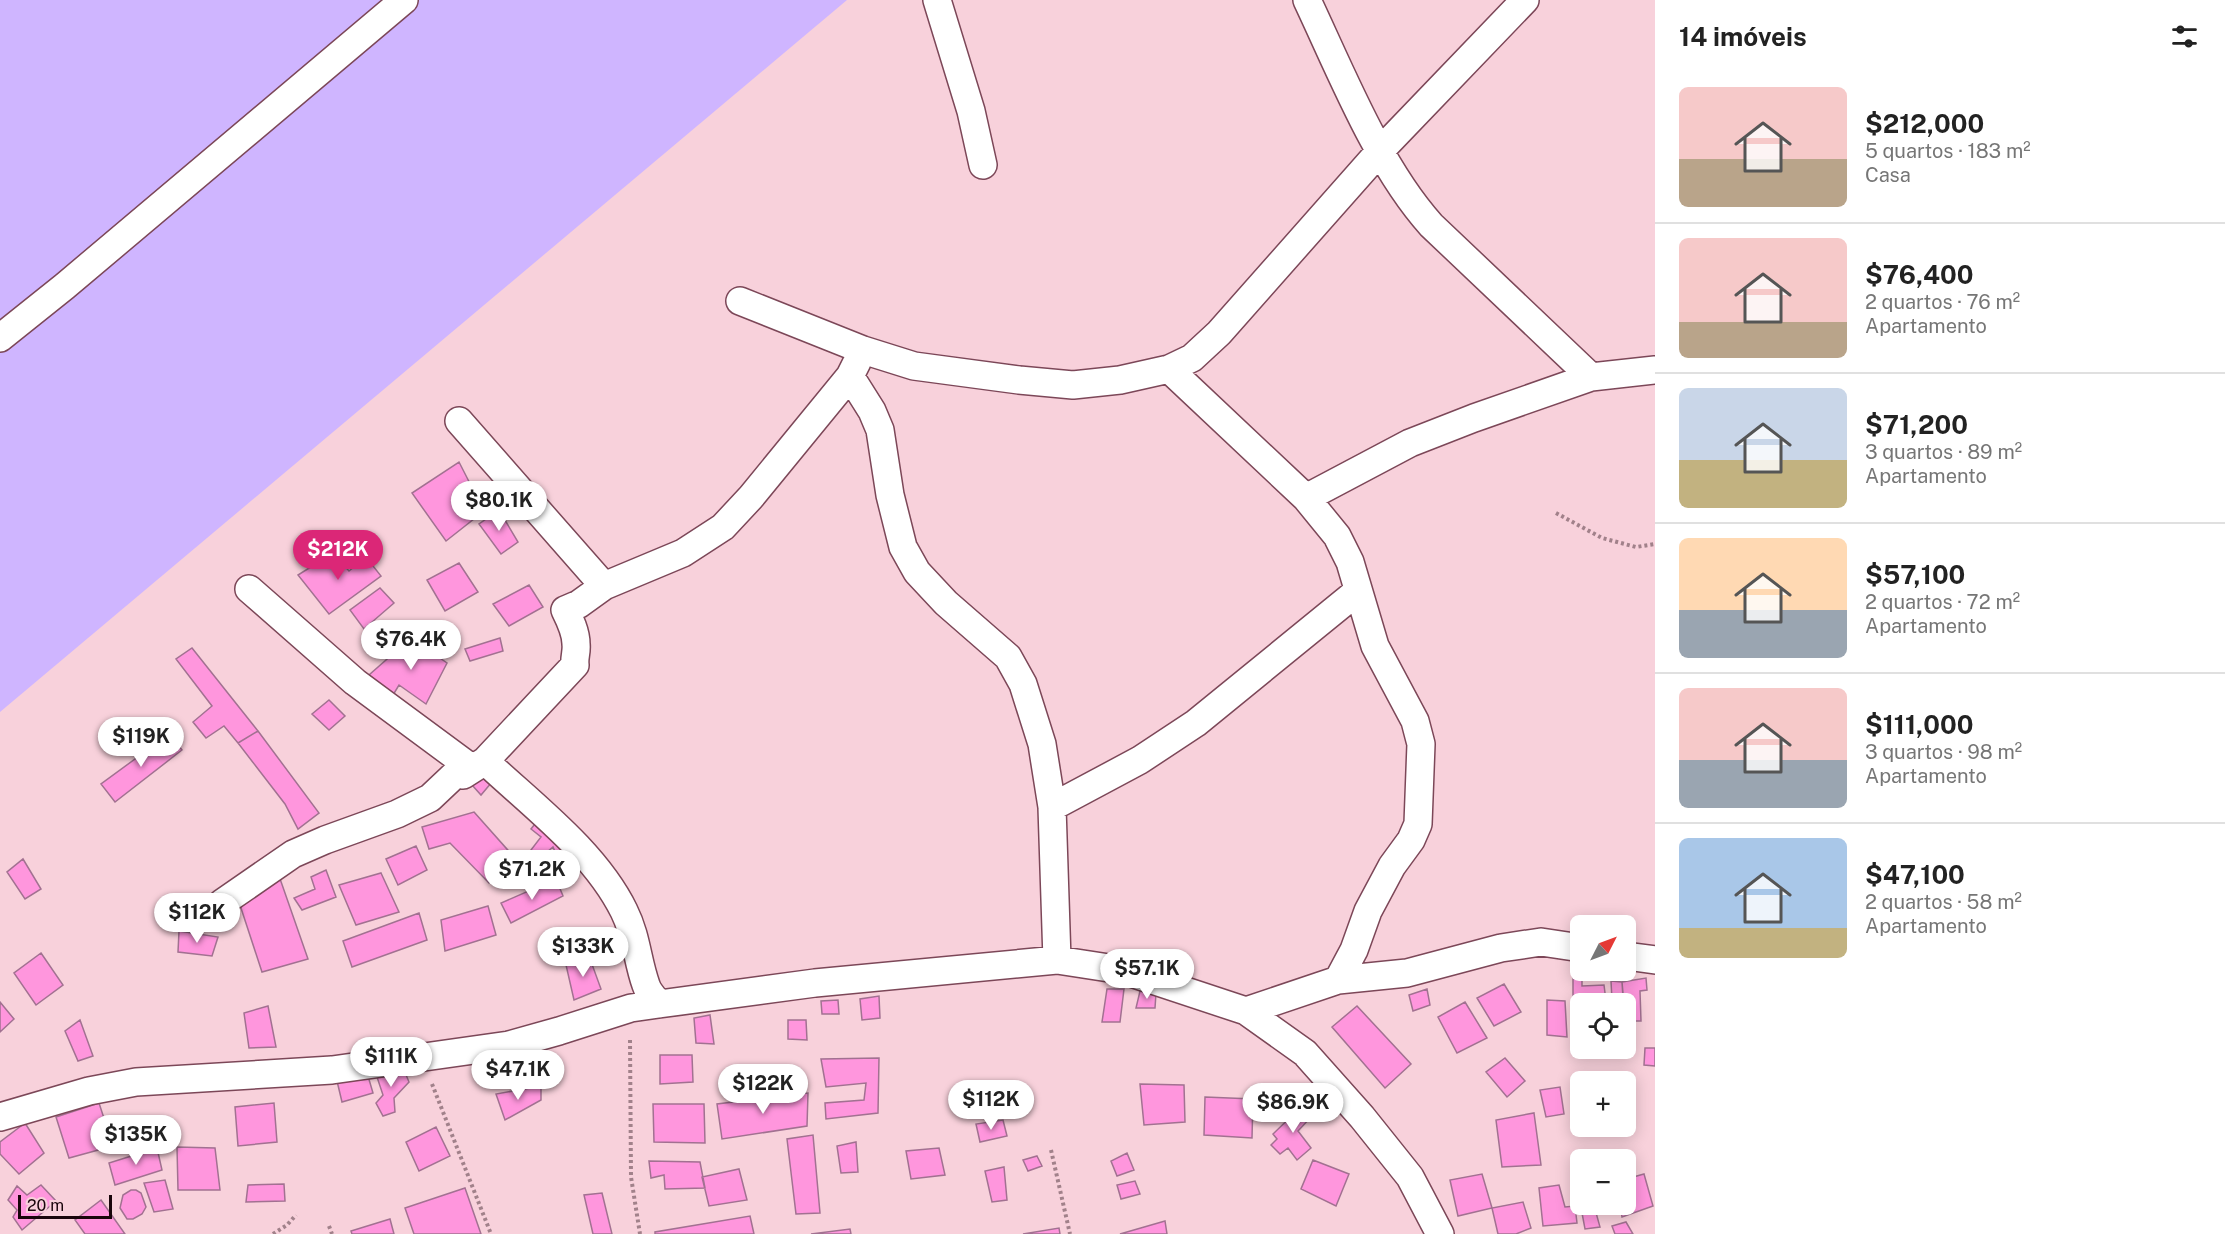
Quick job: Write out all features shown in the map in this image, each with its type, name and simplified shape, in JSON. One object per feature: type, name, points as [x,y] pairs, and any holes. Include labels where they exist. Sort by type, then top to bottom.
[{"type":"street","points":[[0,338],[75,278],[404,0]]},
{"type":"street","points":[[937,0],[971,111],[983,165]]},
{"type":"street","points":[[1307,0],[1380,151],[1412,204],[1431,225],[1591,377]]},
{"type":"street","points":[[740,301],[864,350],[914,366],[1073,385],[1120,380],[1169,369],[1192,358],[1219,333],[1380,151],[1525,0]]},
{"type":"street","points":[[222,903],[293,854],[397,814],[430,798],[475,763],[575,665],[574,656],[577,646],[573,626],[565,610],[579,604],[604,586],[683,553],[723,527],[751,497],[850,376],[864,350]]},
{"type":"street","points":[[1169,369],[1306,498],[1337,536],[1350,562],[1376,646],[1415,721],[1421,744],[1418,824],[1411,840],[1392,866],[1368,911],[1354,950],[1338,980]]},
{"type":"street","points":[[1306,498],[1410,443],[1474,418],[1591,377],[1655,370]]},
{"type":"street","points":[[850,376],[872,411],[880,430],[890,495],[903,547],[917,572],[945,603],[1008,657],[1023,684],[1042,744],[1052,807],[1057,960]]},
{"type":"street","points":[[459,421],[604,586]]},
{"type":"street","points":[[249,589],[355,682],[475,763],[586,855],[608,882],[625,912],[637,944],[646,987],[658,1004]]},
{"type":"street","points":[[1052,807],[1140,760],[1196,723],[1358,591]]},
{"type":"street","points":[[1246,1011],[1338,980],[1407,973],[1501,948],[1541,942],[1570,946]]},
{"type":"street","points":[[1636,957],[1655,960]]},
{"type":"street","points":[[0,1117],[89,1091],[136,1082],[332,1070],[509,1045],[631,1008],[815,983],[1057,960],[1122,970],[1246,1011],[1305,1053],[1362,1117],[1410,1177],[1440,1234]]},
{"type":"path","points":[[1556,513],[1602,538],[1636,547],[1655,544]]},
{"type":"path","points":[[631,1008],[631,1177],[640,1234]]},
{"type":"path","points":[[421,1057],[492,1234]]},
{"type":"path","points":[[1051,1150],[1070,1234]]},
{"type":"path","points":[[273,1234],[287,1225],[296,1215]]},
{"type":"path","points":[[329,1226],[332,1234]]},
{"type":"shaded area","points":[[0,0],[847,0],[0,712]]},
{"type":"building","points":[[459,462],[484,511],[446,541],[412,493]]},
{"type":"building","points":[[507,485],[513,494],[499,510],[493,496]]},
{"type":"building","points":[[499,510],[518,542],[501,554],[479,524]]},
{"type":"building","points":[[333,553],[349,571],[366,557],[381,576],[329,614],[298,575]]},
{"type":"building","points":[[459,563],[478,592],[445,611],[427,580]]},
{"type":"building","points":[[529,585],[543,607],[509,626],[493,604]]},
{"type":"building","points":[[380,588],[394,603],[364,629],[350,610]]},
{"type":"building","points":[[411,638],[447,663],[426,704],[399,685],[393,695],[369,675]]},
{"type":"building","points":[[500,638],[503,651],[470,661],[465,649]]},
{"type":"building","points":[[192,648],[258,731],[238,743],[224,726],[206,738],[193,722],[212,706],[176,659]]},
{"type":"building","points":[[329,700],[345,716],[329,730],[312,714]]},
{"type":"building","points":[[258,731],[319,813],[298,829],[285,804],[238,743]]},
{"type":"building","points":[[169,734],[182,750],[115,802],[101,784]]},
{"type":"building","points":[[478,765],[492,782],[481,795],[463,775]]},
{"type":"building","points":[[474,812],[514,857],[489,883],[450,843],[429,849],[422,827]]},
{"type":"building","points":[[538,820],[568,845],[556,854],[553,847],[539,859],[531,850],[541,837],[531,829]]},
{"type":"building","points":[[416,846],[427,870],[398,885],[386,859]]},
{"type":"building","points":[[23,859],[41,889],[25,899],[7,872]]},
{"type":"building","points":[[326,870],[336,897],[302,910],[294,898],[315,889],[311,877]]},
{"type":"building","points":[[278,873],[308,959],[262,972],[239,902]]},
{"type":"building","points":[[381,873],[399,912],[356,925],[339,885]]},
{"type":"building","points":[[556,879],[563,896],[511,923],[501,903]]},
{"type":"building","points":[[488,906],[496,935],[445,951],[441,920]]},
{"type":"building","points":[[419,913],[427,940],[352,967],[343,941]]},
{"type":"building","points":[[179,931],[218,937],[212,956],[178,952]]},
{"type":"building","points":[[41,953],[63,985],[36,1005],[14,973]]},
{"type":"building","points":[[589,956],[601,989],[574,1000],[566,965]]},
{"type":"building","points":[[1646,978],[1647,990],[1640,991],[1641,1021],[1636,1021],[1636,993],[1623,993],[1622,982]]},
{"type":"building","points":[[1573,981],[1582,981],[1582,986],[1604,985],[1605,993],[1573,993]]},
{"type":"building","points":[[1611,981],[1622,982],[1623,993],[1612,993]]},
{"type":"building","points":[[1504,984],[1521,1012],[1494,1026],[1477,998]]},
{"type":"building","points":[[1107,989],[1124,989],[1120,1022],[1102,1022]]},
{"type":"building","points":[[1427,989],[1430,1005],[1413,1011],[1409,995]]},
{"type":"building","points":[[1140,991],[1156,993],[1155,1008],[1136,1008]]},
{"type":"building","points":[[879,996],[880,1018],[862,1020],[860,999]]},
{"type":"building","points":[[838,1000],[839,1014],[822,1014],[821,1001]]},
{"type":"building","points":[[1547,1000],[1565,1001],[1567,1037],[1547,1035]]},
{"type":"building","points":[[0,1002],[14,1019],[0,1032]]},
{"type":"building","points":[[1465,1002],[1487,1038],[1457,1053],[1438,1017]]},
{"type":"building","points":[[268,1006],[276,1047],[249,1048],[244,1013]]},
{"type":"building","points":[[1357,1006],[1411,1064],[1385,1088],[1332,1027]]},
{"type":"building","points":[[710,1015],[714,1044],[696,1043],[694,1018]]},
{"type":"building","points":[[80,1020],[93,1056],[78,1061],[65,1031]]},
{"type":"building","points":[[788,1020],[806,1020],[807,1040],[788,1039]]},
{"type":"building","points":[[1645,1048],[1655,1048],[1655,1066],[1644,1065]]},
{"type":"building","points":[[660,1055],[692,1055],[693,1082],[660,1084]]},
{"type":"building","points":[[879,1058],[878,1113],[826,1119],[825,1103],[864,1100],[866,1083],[826,1087],[821,1059]]},
{"type":"building","points":[[1505,1058],[1525,1081],[1507,1097],[1486,1072]]},
{"type":"building","points":[[402,1065],[409,1082],[394,1098],[395,1112],[383,1116],[376,1103],[383,1095],[376,1074]]},
{"type":"building","points":[[368,1076],[373,1093],[342,1102],[337,1081]]},
{"type":"building","points":[[1140,1084],[1184,1085],[1185,1122],[1144,1125]]},
{"type":"building","points":[[541,1086],[541,1100],[505,1120],[496,1094]]},
{"type":"building","points":[[1560,1087],[1564,1114],[1546,1117],[1540,1090]]},
{"type":"building","points":[[808,1093],[807,1126],[722,1139],[717,1104]]},
{"type":"building","points":[[1205,1097],[1253,1099],[1252,1138],[1204,1135]]},
{"type":"building","points":[[99,1103],[113,1146],[69,1158],[56,1117]]},
{"type":"building","points":[[274,1103],[277,1142],[238,1146],[235,1107]]},
{"type":"building","points":[[653,1104],[704,1104],[705,1143],[654,1142]]},
{"type":"building","points":[[1304,1104],[1312,1116],[1298,1131],[1311,1148],[1297,1160],[1288,1148],[1280,1154],[1271,1145],[1277,1139],[1273,1134]]},
{"type":"building","points":[[1534,1113],[1541,1165],[1502,1167],[1496,1120]]},
{"type":"building","points":[[1003,1120],[1007,1136],[980,1142],[976,1124]]},
{"type":"building","points":[[25,1123],[44,1153],[19,1174],[0,1154],[0,1142]]},
{"type":"building","points":[[436,1127],[450,1156],[419,1171],[406,1142]]},
{"type":"building","points":[[813,1135],[820,1213],[796,1214],[787,1139]]},
{"type":"building","points":[[856,1142],[858,1172],[841,1173],[837,1146]]},
{"type":"building","points":[[177,1147],[215,1148],[220,1190],[178,1190]]},
{"type":"building","points":[[157,1148],[162,1170],[115,1185],[109,1163]]},
{"type":"building","points":[[939,1148],[945,1175],[911,1179],[906,1151]]},
{"type":"building","points":[[1127,1153],[1134,1170],[1117,1176],[1111,1161]]},
{"type":"building","points":[[1037,1156],[1042,1166],[1028,1171],[1023,1160]]},
{"type":"building","points":[[1313,1160],[1349,1174],[1336,1206],[1301,1189]]},
{"type":"building","points":[[649,1161],[700,1162],[705,1188],[665,1189],[664,1175],[651,1178]]},
{"type":"building","points":[[1004,1167],[1007,1200],[992,1202],[985,1171]]},
{"type":"building","points":[[739,1169],[747,1200],[709,1206],[702,1177]]},
{"type":"building","points":[[1482,1174],[1492,1208],[1458,1216],[1450,1180]]},
{"type":"building","points":[[1644,1174],[1653,1206],[1636,1212],[1636,1176]]},
{"type":"building","points":[[165,1180],[173,1209],[154,1212],[144,1183]]},
{"type":"building","points":[[1135,1181],[1140,1194],[1121,1199],[1117,1185]]},
{"type":"building","points":[[284,1184],[285,1201],[246,1202],[248,1185]]},
{"type":"building","points":[[41,1185],[56,1201],[22,1230],[13,1217],[17,1210],[8,1200],[17,1186],[27,1195]]},
{"type":"building","points":[[1559,1185],[1565,1207],[1570,1206],[1570,1215],[1576,1215],[1577,1223],[1543,1226],[1539,1188]]},
{"type":"building","points":[[465,1188],[481,1234],[414,1234],[405,1208]]},
{"type":"building","points":[[131,1190],[141,1193],[146,1207],[142,1214],[133,1219],[127,1219],[120,1208],[123,1195]]},
{"type":"building","points":[[602,1193],[612,1234],[593,1234],[584,1195]]},
{"type":"building","points":[[101,1200],[125,1234],[85,1234],[75,1220]]},
{"type":"building","points":[[1523,1202],[1531,1228],[1516,1234],[1498,1234],[1492,1208]]},
{"type":"building","points":[[1582,1215],[1597,1215],[1600,1227],[1585,1229]]},
{"type":"building","points":[[750,1216],[754,1234],[655,1234],[655,1232]]},
{"type":"building","points":[[390,1219],[394,1234],[352,1234],[351,1231]]},
{"type":"building","points":[[1165,1221],[1167,1234],[1120,1234]]},
{"type":"building","points":[[1626,1222],[1633,1234],[1615,1234],[1612,1226]]},
{"type":"building","points":[[1059,1228],[1060,1234],[1023,1234]]},
{"type":"building","points":[[850,1229],[851,1234],[811,1234]]}]
